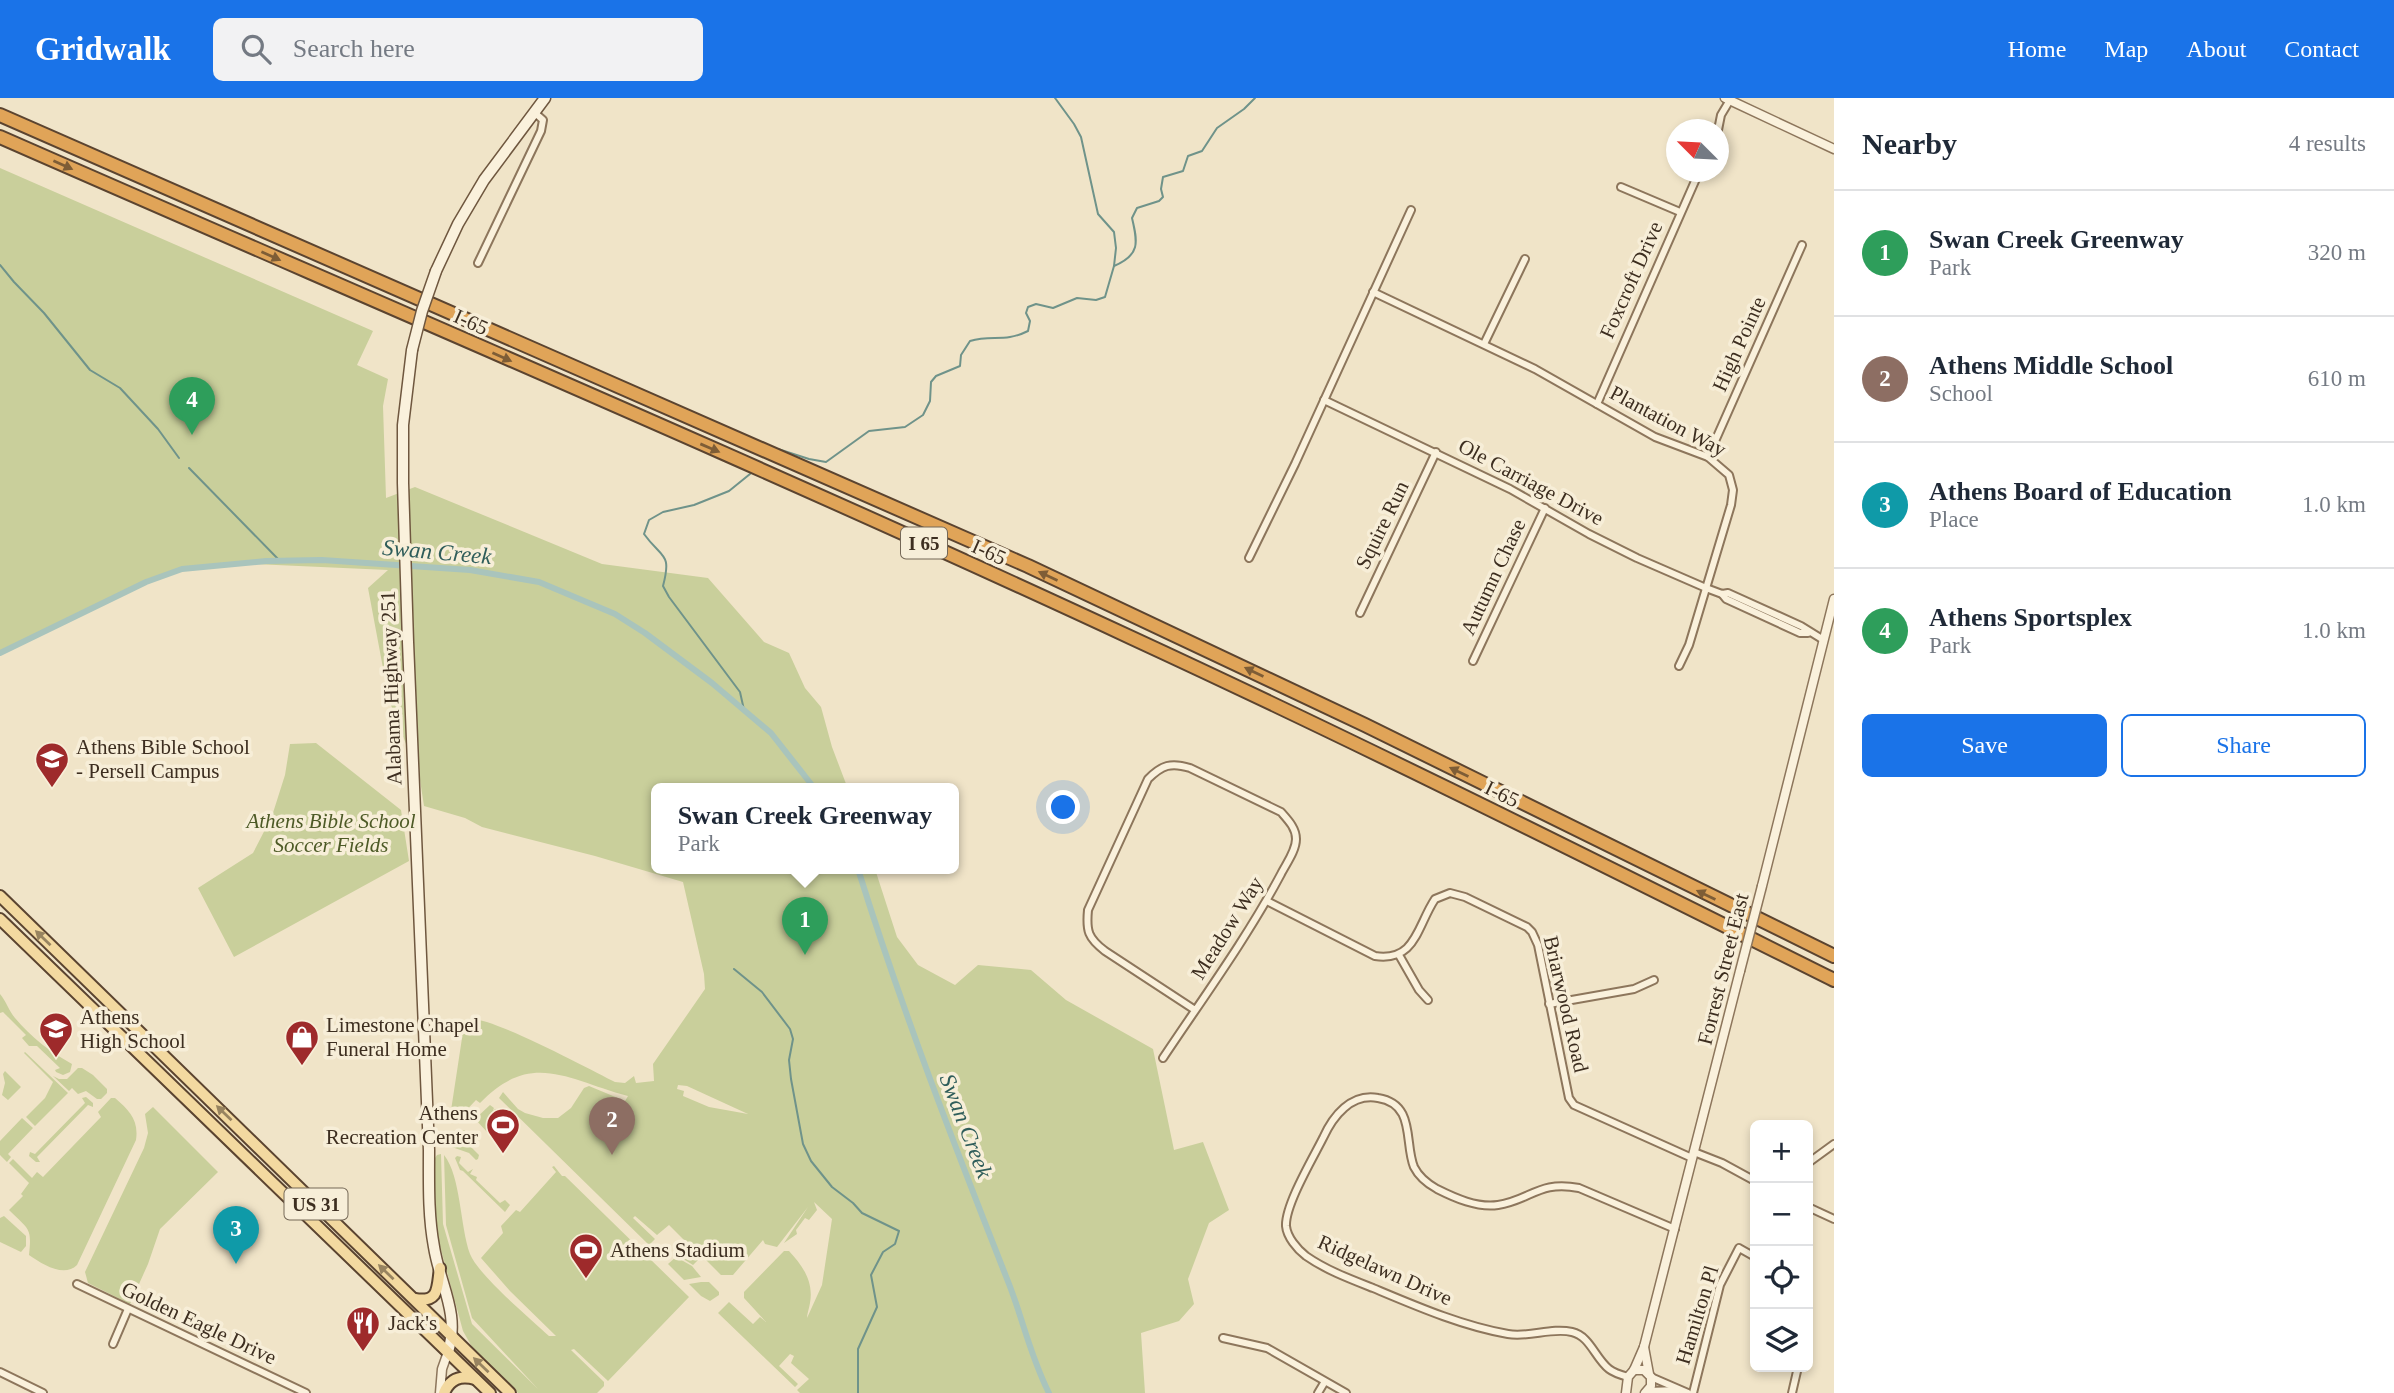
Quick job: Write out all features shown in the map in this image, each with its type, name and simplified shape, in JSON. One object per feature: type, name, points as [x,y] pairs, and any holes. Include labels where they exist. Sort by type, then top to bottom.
[{"type":"highway","name":"I 65","points":[[0,115],[1040,572],[1365,725],[1834,957]]},
{"type":"highway","name":"I-65","points":[[0,137],[711,449],[1126,635],[1834,979]]},
{"type":"main road","name":"Alabama Highway 251","points":[[448,1352],[453,1337],[453,1324],[434,1249],[429,1210],[403,425],[412,350],[436,271],[458,224],[484,180],[545,98]]},
{"type":"main road","name":"US 31","points":[[0,896],[510,1393]]},
{"type":"main road","name":"US 31","points":[[0,919],[490,1393]]},
{"type":"main road","points":[[414,1299],[427,1300],[433,1297],[437,1290],[440,1268]]},
{"type":"main road","points":[[442,1393],[455,1379],[465,1376],[476,1380]]},
{"type":"street","points":[[1725,119],[1727,99],[1834,149]]},
{"type":"street","points":[[478,263],[541,131],[543,120],[535,113]]},
{"type":"street","name":"Foxcroft Drive","points":[[1597,404],[1694,182]]},
{"type":"street","points":[[1621,187],[1680,212]]},
{"type":"street","points":[[1249,558],[1411,210]]},
{"type":"street","name":"High Pointe","points":[[1708,457],[1802,245]]},
{"type":"street","points":[[1484,344],[1525,259]]},
{"type":"street","name":"Plantation Way","points":[[1373,292],[1484,344],[1655,437],[1708,457],[1729,475],[1733,490],[1689,645],[1679,666]]},
{"type":"street","name":"Ole Carriage Drive","points":[[1324,400],[1436,452],[1625,552],[1722,594],[1726,599],[1800,633],[1809,633],[1822,639]]},
{"type":"street","name":"Squire Run","points":[[1360,612],[1436,452]]},
{"type":"street","name":"Autumn Chase","points":[[1473,661],[1545,508]]},
{"type":"street","name":"Forrest Street East","points":[[1630,1384],[1644,1347],[1675,1229],[1834,599]]},
{"type":"street","name":"Meadow Way","points":[[1163,1058],[1195,1010],[1266,901],[1296,839],[1292,824],[1281,812],[1190,768],[1175,764],[1160,767],[1148,779],[1088,910],[1086,927],[1093,942],[1195,1010]]},
{"type":"street","name":"Briarwood Road","points":[[1399,955],[1408,948],[1435,899],[1450,893],[1514,919],[1532,932],[1538,945],[1569,1098],[1574,1105],[1693,1155]]},
{"type":"street","points":[[1266,901],[1375,956],[1386,958],[1399,955],[1419,990],[1428,1000]]},
{"type":"street","points":[[1549,1004],[1634,989],[1654,980]]},
{"type":"street","name":"Ridgelawn Drive","points":[[1630,1384],[1611,1371],[1584,1339],[1571,1332],[1527,1335],[1497,1332],[1446,1317],[1346,1277],[1304,1254],[1293,1242],[1286,1228],[1287,1212],[1325,1132],[1338,1112],[1356,1100],[1371,1097],[1386,1100],[1398,1109],[1406,1121],[1414,1167],[1423,1179],[1455,1197],[1484,1206],[1499,1205],[1548,1186],[1564,1185],[1578,1188],[1675,1229]]},
{"type":"street","points":[[1813,1159],[1834,1144]]},
{"type":"street","points":[[1693,1155],[1721,1163],[1750,1178]]},
{"type":"street","points":[[1813,1209],[1834,1219]]},
{"type":"street","name":"Hamilton Pl","points":[[1690,1393],[1720,1285],[1739,1248],[1750,1254]]},
{"type":"street","name":"Golden Eagle Drive","points":[[77,1284],[306,1393]]},
{"type":"street","points":[[113,1344],[128,1309]]},
{"type":"street","points":[[1223,1338],[1266,1348],[1346,1393]]},
{"type":"street","name":"Forrest Street East","points":[[1644,1347],[1650,1375]]},
{"type":"street","points":[[442,1393],[442,1369],[448,1352]]},
{"type":"street","points":[[1630,1384],[1641,1369],[1679,1390],[1690,1393]]},
{"type":"street","points":[[1792,1393],[1797,1372]]},
{"type":"street","points":[[0,1373],[43,1393]]},
{"type":"street","points":[[1646,1392],[1651,1386],[1650,1375]]},
{"type":"street","points":[[1318,1393],[1324,1383]]},
{"type":"street","points":[[1646,1392],[1679,1390]]},
{"type":"green space","points":[[0,168],[373,331],[357,365],[388,379],[383,406],[386,498],[415,487],[602,564],[708,578],[764,642],[789,653],[805,688],[821,707],[846,783],[651,783],[651,873],[482,827],[465,818],[424,806],[420,780],[389,700],[368,588],[388,570],[252,564],[211,565],[147,581],[0,653]]},
{"type":"green space","name":"Athens Bible School Soccer Fields","points":[[316,743],[401,810],[409,861],[234,957],[198,888],[253,853],[272,816],[285,775],[290,744]]},
{"type":"green space","points":[[656,874],[877,874],[897,937],[918,965],[955,985],[978,965],[1031,970],[1066,1000],[1153,1049],[1174,1150],[1203,1142],[1229,1210],[1209,1223],[1188,1279],[1194,1304],[1179,1321],[1141,1333],[1145,1393],[800,1393],[797,1390],[809,1379],[791,1363],[794,1356],[790,1354],[779,1366],[798,1384],[795,1387],[718,1313],[729,1302],[753,1324],[760,1317],[766,1322],[744,1298],[744,1292],[784,1251],[789,1251],[809,1281],[811,1295],[807,1318],[822,1285],[832,1219],[814,1202],[817,1210],[809,1220],[805,1218],[796,1230],[797,1234],[784,1243],[808,1207],[777,1247],[765,1244],[763,1240],[733,1275],[721,1275],[702,1256],[693,1265],[677,1255],[687,1243],[669,1225],[657,1235],[635,1216],[633,1218],[655,1239],[649,1245],[499,1098],[503,1092],[525,1113],[543,1118],[558,1118],[571,1108],[584,1088],[589,1086],[625,1101],[628,1096],[569,1077],[534,1073],[517,1077],[499,1087],[480,1103],[476,1100],[458,1119],[450,1117],[464,1025],[468,1019],[496,1025],[517,1034],[615,1082],[625,1083],[634,1076],[636,1083],[654,1081],[653,1064],[705,989],[683,882]],"holes":[[[678,1085],[687,1086],[748,1114],[709,1107],[683,1096],[684,1091],[677,1089]]]},
{"type":"green space","points":[[0,994],[28,1032],[72,1064],[70,1072],[63,1075],[56,1072],[55,1070],[60,1068],[37,1046],[29,1046],[22,1038],[26,1035],[3,1012],[0,1013]]},
{"type":"green space","points":[[25,1052],[68,1093],[35,1126],[26,1117],[45,1098],[53,1082]]},
{"type":"green space","points":[[78,1068],[93,1075],[107,1089],[101,1099],[86,1091],[78,1094],[72,1088],[69,1091],[53,1076],[67,1079]]},
{"type":"green space","points":[[5,1071],[21,1087],[8,1100],[2,1095]]},
{"type":"green space","points":[[86,1097],[93,1103],[93,1107],[88,1105],[37,1157],[40,1162],[29,1156],[30,1152],[35,1154],[85,1103],[82,1098]]},
{"type":"green space","points":[[111,1098],[115,1098],[132,1116],[137,1133],[136,1140],[77,1265],[66,1270],[53,1268],[29,1255],[28,1230],[9,1210],[23,1196],[21,1194],[29,1183],[9,1163],[13,1159],[32,1178],[37,1172],[43,1177],[101,1117],[98,1112]]},
{"type":"green space","points":[[490,1105],[511,1125],[504,1125],[497,1133],[488,1133],[475,1119]]},
{"type":"green space","points":[[153,1107],[218,1172],[160,1229],[130,1304],[88,1283],[85,1272],[144,1148],[148,1133],[145,1114]]},
{"type":"green space","points":[[22,1118],[33,1128],[8,1154],[11,1157],[7,1162],[0,1155],[0,1141]]},
{"type":"green space","points":[[464,1130],[470,1135],[467,1143],[479,1155],[476,1160],[469,1153],[449,1146]]},
{"type":"green space","name":"Athens Stadium","points":[[441,1154],[443,1224],[472,1324],[538,1389],[472,1318],[446,1225],[444,1155],[454,1176],[467,1243],[475,1263],[494,1285],[549,1336],[556,1336],[481,1258],[503,1233],[501,1226],[516,1210],[520,1212],[556,1172],[552,1167],[554,1166],[689,1297],[608,1381],[574,1349],[571,1350],[604,1382],[604,1386],[597,1393],[518,1393],[472,1347],[463,1331],[437,1235],[433,1161]]},
{"type":"green space","points":[[461,1157],[459,1163],[468,1172],[473,1169],[470,1174],[477,1177],[476,1180],[500,1203],[505,1200],[510,1205],[505,1212],[460,1170],[455,1158]]},
{"type":"green space","points":[[4,1216],[26,1236],[26,1246],[21,1252],[0,1242],[0,1218]]},
{"type":"green space","points":[[676,1257],[692,1266],[701,1277],[684,1280],[668,1264]]},
{"type":"green space","points":[[709,1282],[719,1295],[710,1301],[689,1284]]},
{"type":"waterway","points":[[778,449],[826,462],[869,431],[905,427],[923,415],[930,401],[931,382],[936,376],[960,366],[961,355],[970,341],[1012,337],[1028,331],[1030,321],[1026,313],[1028,307],[1036,304],[1053,308],[1077,298],[1096,300],[1105,297],[1114,266],[1114,232],[1098,214],[1081,137],[1055,98]]},
{"type":"waterway","points":[[1114,266],[1133,253],[1136,241],[1132,218],[1137,208],[1159,201],[1163,197],[1163,177],[1183,171],[1188,156],[1202,151],[1217,128],[1255,98]]},
{"type":"waterway","points":[[0,265],[44,313],[90,370],[120,388],[158,429],[179,458]]},
{"type":"waterway","points":[[189,468],[280,561]]},
{"type":"waterway","points":[[744,710],[740,692],[669,597],[663,586],[666,561],[644,534],[649,520],[663,512],[694,505],[729,491],[750,474]]},
{"type":"waterway","name":"Swan Creek","points":[[0,653],[146,582],[182,569],[266,561],[322,560],[470,570],[539,582],[615,614],[712,683],[771,733],[810,783]]},
{"type":"waterway","name":"Swan Creek","points":[[860,874],[930,1078],[1049,1393]]},
{"type":"waterway","points":[[734,969],[762,992],[790,1029],[793,1039],[789,1060],[791,1079],[803,1144],[811,1161],[832,1187],[862,1213],[899,1231],[895,1244],[883,1252],[871,1275],[877,1307],[858,1349],[858,1393]]},
{"type":"place","name":"Athens Sportsplex","points":[[192,435]]},
{"type":"place","name":"Athens Bible School - Persell Campus","points":[[52,789]]},
{"type":"place","name":"Swan Creek Greenway","points":[[805,955]]},
{"type":"place","name":"Athens High School","points":[[56,1059]]},
{"type":"place","name":"Limestone Chapel Funeral Home","points":[[302,1067]]},
{"type":"place","name":"Athens Recreation Center","points":[[503,1155]]},
{"type":"place","name":"Athens Middle School","points":[[612,1155]]},
{"type":"place","name":"Athens Board of Education","points":[[236,1264]]},
{"type":"place","name":"Athens Stadium","points":[[586,1280]]},
{"type":"place","name":"Jack's","points":[[363,1353]]}]
